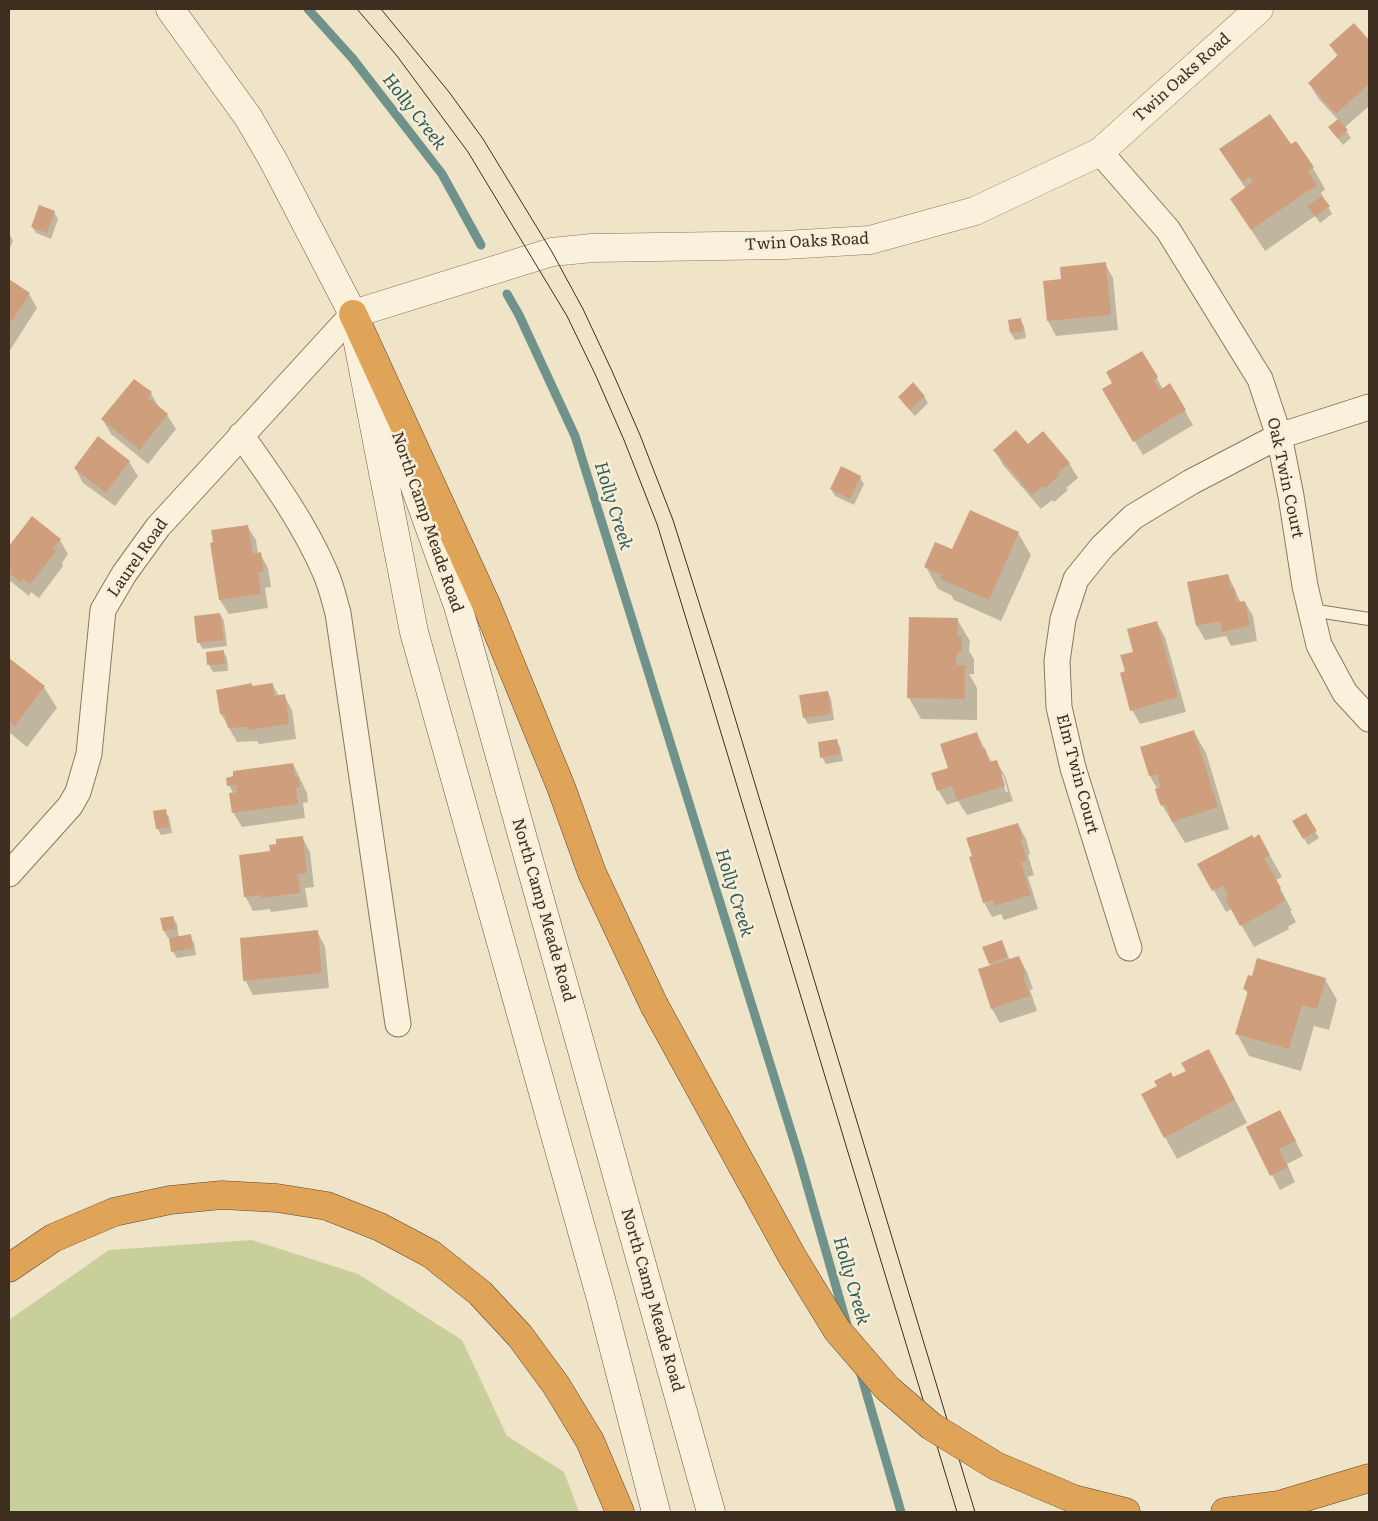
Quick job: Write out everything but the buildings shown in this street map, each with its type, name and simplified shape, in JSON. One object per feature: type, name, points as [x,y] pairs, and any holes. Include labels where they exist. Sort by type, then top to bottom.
[{"type":"highway","points":[[353,314],[486,604],[561,787],[592,873],[654,1005],[793,1258],[837,1330],[887,1388],[931,1426],[996,1466],[1074,1499],[1126,1512]]},
{"type":"highway","points":[[9,1268],[54,1238],[114,1212],[170,1200],[222,1195],[277,1198],[327,1206],[380,1227],[431,1254],[480,1293],[520,1336],[556,1385],[590,1441],[620,1512]]},
{"type":"highway","points":[[1225,1512],[1279,1505],[1369,1478]]},
{"type":"main road","name":"North Camp Meade Road","points":[[170,9],[248,117],[273,160],[353,314],[458,606],[712,1512]]},
{"type":"main road","name":"Twin Oaks Road","points":[[353,314],[552,252],[592,248],[785,246],[870,240],[975,211],[1100,152],[1260,9]]},
{"type":"main road","name":"North Camp Meade Road","points":[[353,314],[414,632],[598,1289],[656,1512]]},
{"type":"street","name":"Oak Twin Court","points":[[1100,152],[1168,230],[1260,379],[1279,436],[1291,496],[1305,586],[1319,646],[1345,693],[1369,720]]},
{"type":"street","name":"Laurel Road","points":[[9,874],[70,806],[78,792],[89,754],[103,610],[124,574],[158,527],[353,314]]},
{"type":"street","name":"Elm Twin Court","points":[[1129,948],[1073,768],[1059,707],[1057,661],[1063,619],[1076,579],[1102,547],[1133,517],[1191,482],[1279,436],[1369,407]]},
{"type":"street","points":[[241,435],[281,490],[308,539],[325,573],[338,613],[398,1024]]},
{"type":"lane","points":[[1311,610],[1369,619]]},
{"type":"green space","points":[[252,1240],[358,1274],[462,1340],[507,1436],[564,1472],[579,1512],[9,1512],[9,1320],[109,1250]]},
{"type":"waterway","name":"Holly Creek","points":[[308,9],[353,59],[442,174],[481,245]]},
{"type":"waterway","name":"Holly Creek","points":[[507,294],[519,315],[575,436],[799,1157],[847,1325]]},
{"type":"waterway","name":"Holly Creek","points":[[860,1371],[901,1512]]},
{"type":"tram line","points":[[357,9],[397,56],[468,152],[567,316],[624,440],[657,524],[957,1512]]},
{"type":"tram line","points":[[381,9],[449,92],[483,139],[552,252],[583,309],[640,435],[673,520],[726,688],[975,1512]]}]
